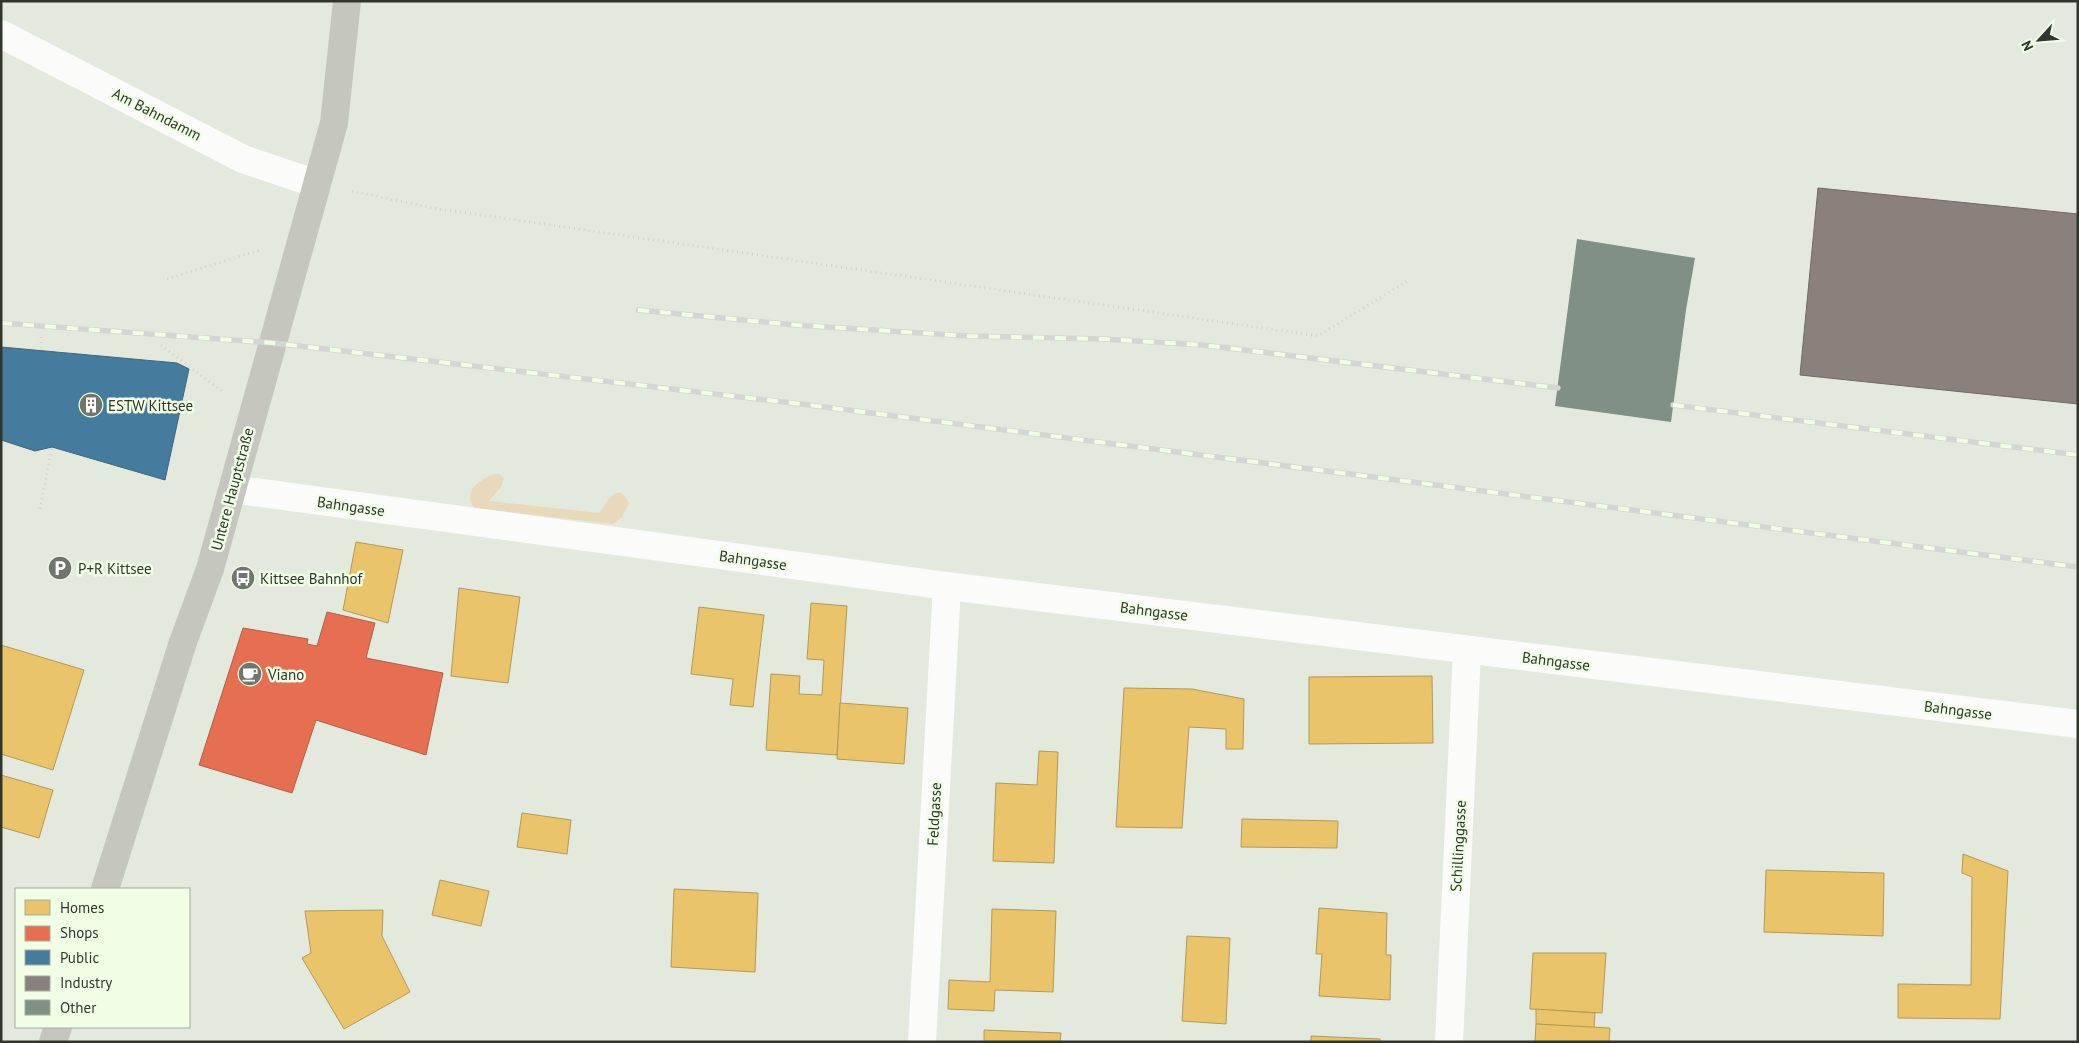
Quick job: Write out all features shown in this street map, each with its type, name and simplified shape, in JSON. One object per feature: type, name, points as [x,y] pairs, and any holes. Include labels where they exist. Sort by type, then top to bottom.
[{"type":"street","name":"Untere Hauptstraße","points":[[105,888],[183,642],[210,569],[252,413],[282,314],[334,123],[347,1]]},
{"type":"street","name":"Am Bahndamm","points":[[1,34],[243,159],[317,184]]},
{"type":"street","name":"Bahngasse","points":[[232,490],[947,586],[1467,651],[2078,724]]},
{"type":"street","name":"Feldgasse","points":[[922,1042],[947,586]]},
{"type":"street","name":"Schillinggasse","points":[[1450,1042],[1467,651]]},
{"type":"street","points":[[53,1042],[58,1028]]},
{"type":"path","points":[[317,184],[433,208],[1318,336],[1409,280]]},
{"type":"path","points":[[167,279],[302,237]]},
{"type":"path","points":[[41,337],[42,351]]},
{"type":"path","points":[[161,345],[252,413]]},
{"type":"path","points":[[40,509],[52,447]]},
{"type":"shaded area","points":[[494,474],[500,474],[504,479],[502,486],[489,501],[599,513],[609,499],[617,493],[625,496],[629,503],[622,517],[613,524],[474,508],[471,502],[471,491],[483,479]]},
{"type":"building: Homes","points":[[356,542],[403,550],[388,623],[343,610]]},
{"type":"building: Homes","points":[[459,588],[520,597],[508,683],[451,676]]},
{"type":"building: Homes","points":[[811,603],[847,606],[837,755],[766,750],[771,674],[800,676],[799,694],[822,695],[824,660],[807,659]]},
{"type":"building: Homes","points":[[699,607],[764,615],[753,707],[730,705],[733,679],[691,674]]},
{"type":"building: Homes","points":[[1,645],[84,670],[53,770],[1,754]]},
{"type":"building: Homes","points":[[1432,676],[1433,743],[1309,744],[1309,677]]},
{"type":"building: Homes","points":[[1124,688],[1192,689],[1244,699],[1243,749],[1226,749],[1226,729],[1189,727],[1182,828],[1116,827]]},
{"type":"building: Homes","points":[[840,703],[908,708],[904,764],[837,759]]},
{"type":"building: Homes","points":[[1039,751],[1058,752],[1054,863],[993,861],[996,783],[1037,785]]},
{"type":"building: Homes","points":[[1,775],[53,790],[39,838],[1,827]]},
{"type":"building: Homes","points":[[522,813],[571,820],[567,854],[517,847]]},
{"type":"building: Homes","points":[[1242,819],[1338,821],[1337,848],[1241,847]]},
{"type":"building: Homes","points":[[1963,854],[2008,871],[2000,1019],[1898,1018],[1898,984],[1971,985],[1972,877],[1962,873]]},
{"type":"building: Homes","points":[[1766,870],[1884,873],[1883,936],[1764,932]]},
{"type":"building: Homes","points":[[440,880],[489,891],[481,926],[432,915]]},
{"type":"building: Homes","points":[[674,889],[758,893],[755,972],[671,967]]},
{"type":"building: Homes","points":[[1319,908],[1387,913],[1386,955],[1391,955],[1390,1000],[1319,996],[1322,954],[1316,954]]},
{"type":"building: Homes","points":[[992,909],[1056,911],[1053,992],[995,990],[994,1011],[948,1009],[949,980],[990,982]]},
{"type":"building: Homes","points":[[383,910],[382,936],[410,992],[344,1029],[302,958],[311,953],[305,911]]},
{"type":"building: Homes","points":[[1187,936],[1230,938],[1226,1024],[1182,1021]]},
{"type":"building: Homes","points":[[1533,953],[1606,953],[1602,1013],[1530,1009]]},
{"type":"building: Homes","points":[[1536,1009],[1595,1013],[1594,1028],[1536,1024]]},
{"type":"building: Homes","points":[[1536,1024],[1610,1028],[1609,1042],[1535,1042]]},
{"type":"building: Homes","points":[[984,1030],[1061,1033],[1060,1042],[984,1042]]},
{"type":"building: Homes","points":[[1311,1036],[1380,1039],[1380,1042],[1311,1042]]},
{"type":"building: Shops","points":[[327,612],[375,623],[366,658],[443,673],[426,755],[316,720],[292,793],[199,765],[243,628],[308,639],[307,644],[317,646]]},
{"type":"building: Public","name":"ESTW Kittsee","points":[[1,347],[177,363],[189,369],[165,480],[52,447],[35,451],[1,440]]},
{"type":"building: Industry","points":[[1818,188],[2078,214],[2078,404],[1800,375]]},
{"type":"building: Other","points":[[1577,239],[1695,258],[1671,422],[1555,406]]},
{"type":"railway","points":[[638,310],[796,325],[968,336],[1103,339],[1203,345],[1558,388]]},
{"type":"railway","points":[[1,323],[273,343],[801,404],[2078,567]]},
{"type":"railway","points":[[1673,405],[2078,455]]},
{"type":"place","name":"ESTW Kittsee","points":[[91,405]]},
{"type":"place","name":"P+R Kittsee","points":[[60,568]]},
{"type":"place","name":"Kittsee Bahnhof","points":[[243,578]]},
{"type":"place","name":"Viano","points":[[250,674]]}]
